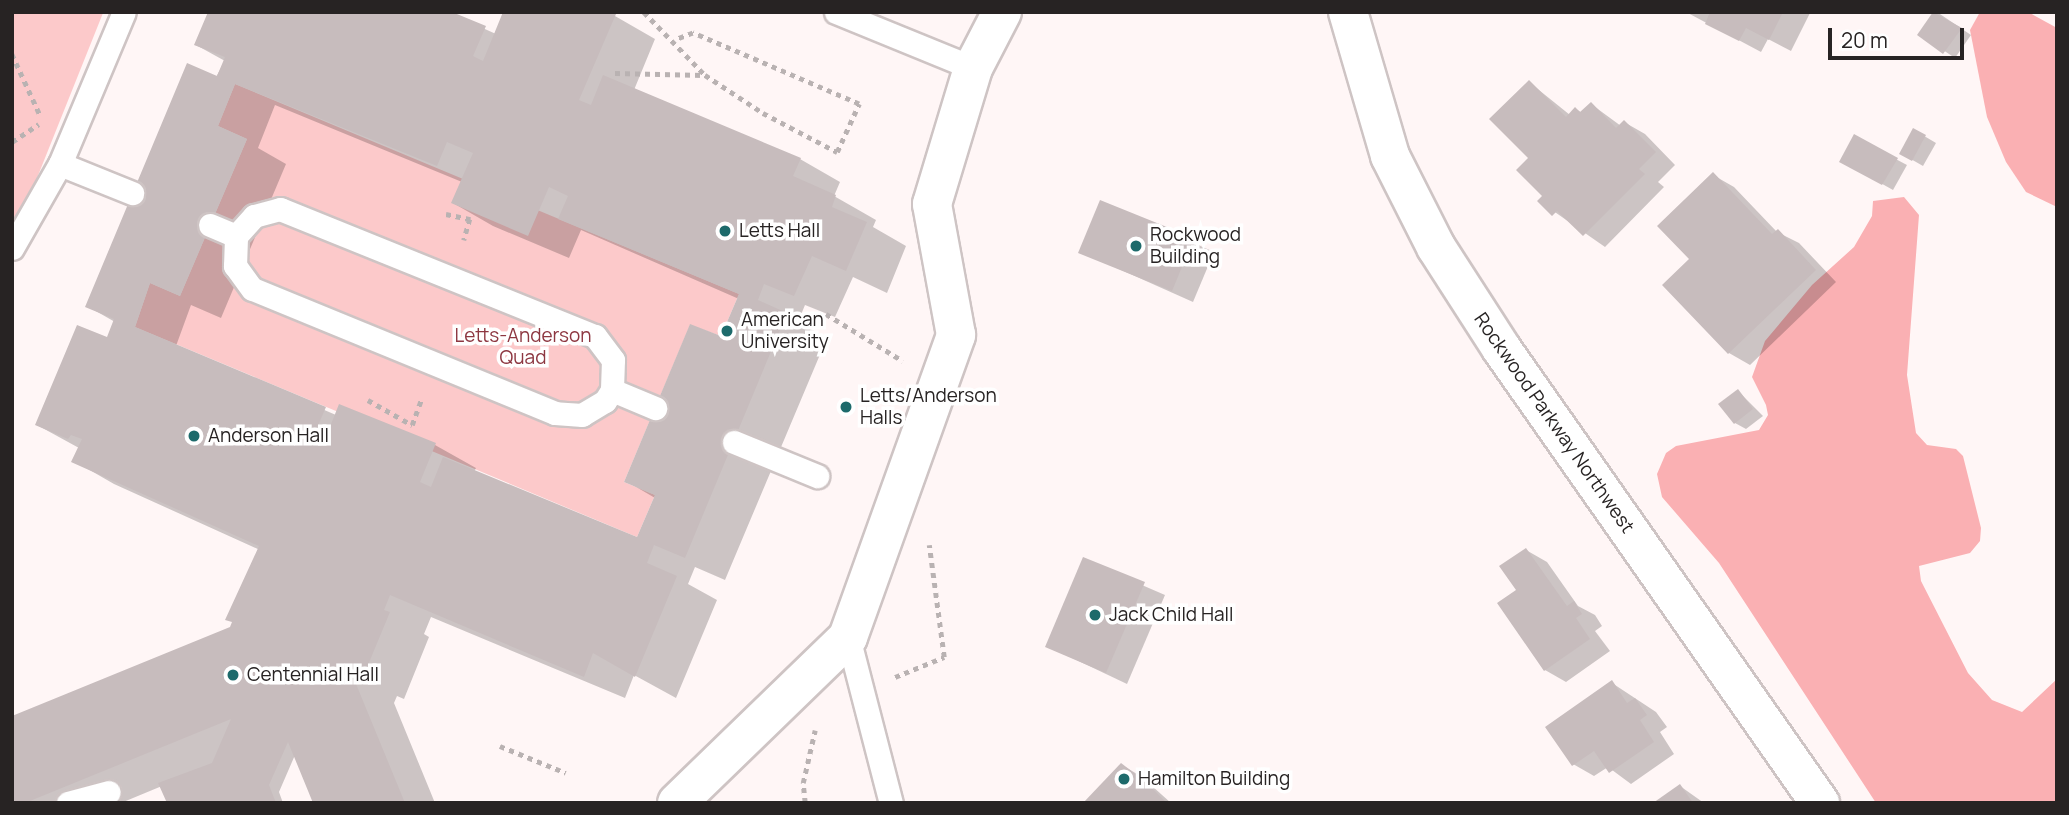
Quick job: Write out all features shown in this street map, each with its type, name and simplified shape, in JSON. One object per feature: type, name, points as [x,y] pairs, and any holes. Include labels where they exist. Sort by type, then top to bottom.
[{"type":"street","points":[[677,803],[848,637],[956,335],[932,204],[973,68],[1002,12]]},
{"type":"street","name":"Rockwood Parkway Northwest","points":[[1348,12],[1390,156],[1436,247],[1493,338],[1821,803]]},
{"type":"lane","points":[[12,248],[60,164],[124,12]]},
{"type":"lane","points":[[836,12],[973,68]]},
{"type":"lane","points":[[60,164],[132,193]]},
{"type":"lane","points":[[280,209],[588,333],[606,346],[613,360],[612,390],[605,401],[582,415],[555,413],[272,298],[241,279],[233,251],[236,236],[254,216],[280,209]]},
{"type":"lane","points":[[210,225],[236,236]]},
{"type":"lane","points":[[612,390],[656,408]]},
{"type":"lane","points":[[734,442],[817,476]]},
{"type":"lane","points":[[848,637],[891,803]]},
{"type":"lane","points":[[68,803],[109,792]]},
{"type":"path","points":[[643,12],[675,40],[705,75],[763,113],[836,152],[859,104],[693,33],[675,40]]},
{"type":"path","points":[[12,54],[42,121],[12,142]]},
{"type":"path","points":[[615,73],[705,75]]},
{"type":"path","points":[[446,214],[470,219],[464,240]]},
{"type":"path","points":[[368,400],[412,425],[421,400]]},
{"type":"path","points":[[805,803],[803,782],[816,726]]},
{"type":"path","points":[[500,746],[566,773]]},
{"type":"green space","points":[[12,12],[103,13],[23,213],[12,225]]},
{"type":"green space","name":"Letts-Anderson Quad","points":[[235,84],[739,294],[721,336],[690,325],[624,482],[655,495],[637,537],[135,327],[150,283],[180,296],[247,139],[218,126]]},
{"type":"shaded area","points":[[1980,12],[2028,12],[2057,28],[2057,207],[2026,192],[2006,162],[1987,117],[1970,30]]},
{"type":"shaded area","points":[[1904,197],[1919,215],[1907,375],[1916,433],[1927,445],[1956,449],[1963,456],[1981,528],[1980,541],[1970,553],[1919,566],[1921,581],[1968,673],[1992,700],[2022,712],[2057,679],[2057,803],[1876,803],[1719,563],[1662,497],[1657,474],[1666,453],[1676,446],[1759,430],[1768,415],[1752,377],[1765,341],[1812,285],[1854,247],[1872,216],[1873,201]]},
{"type":"building","points":[[208,12],[452,12],[486,26],[473,56],[483,61],[503,12],[610,12],[616,14],[579,100],[591,105],[603,75],[801,158],[793,176],[836,195],[832,207],[867,222],[846,271],[812,256],[794,296],[764,284],[758,300],[787,313],[685,558],[654,545],[647,563],[677,576],[635,677],[593,653],[584,677],[390,595],[384,610],[390,612],[363,677],[356,674],[354,679],[405,803],[313,803],[288,742],[269,785],[276,803],[167,803],[158,783],[212,763],[231,719],[25,803],[12,800],[12,716],[230,627],[232,622],[225,620],[259,546],[71,462],[82,439],[71,435],[68,439],[35,425],[77,325],[107,337],[114,319],[85,307],[187,63],[217,76],[225,57],[194,45]],"holes":[[[235,84],[437,166],[447,142],[473,153],[451,203],[528,236],[549,187],[568,196],[558,219],[739,294],[721,336],[690,324],[624,482],[655,495],[637,537],[443,457],[431,487],[420,482],[436,443],[339,404],[324,442],[313,437],[326,407],[135,327],[150,283],[180,296],[247,139],[218,126]]]},
{"type":"building","points":[[1710,12],[1783,12],[1769,40],[1746,28],[1739,41],[1705,24]]},
{"type":"building","points":[[1933,12],[1962,28],[1943,54],[1917,35]]},
{"type":"building","points":[[1529,80],[1566,117],[1575,107],[1580,112],[1591,102],[1616,128],[1624,120],[1656,152],[1639,169],[1645,174],[1583,236],[1557,211],[1552,216],[1537,201],[1542,196],[1516,170],[1528,158],[1489,119]]},
{"type":"building","points":[[1913,128],[1926,135],[1912,161],[1899,154]]},
{"type":"building","points":[[1854,134],[1898,158],[1882,185],[1839,162]]},
{"type":"building","points":[[1713,172],[1772,234],[1778,229],[1816,270],[1728,354],[1662,285],[1689,259],[1657,226]]},
{"type":"building","name":"Rockwood Building","points":[[1100,200],[1194,238],[1172,291],[1078,253]]},
{"type":"building","points":[[1738,389],[1753,409],[1734,424],[1718,404]]},
{"type":"building","points":[[1526,548],[1567,606],[1574,601],[1582,614],[1576,618],[1590,639],[1544,671],[1497,603],[1516,590],[1499,566]]},
{"type":"building","name":"Jack Child Hall","points":[[1083,557],[1145,582],[1106,673],[1045,647]]},
{"type":"building","points":[[1612,680],[1627,703],[1635,698],[1647,715],[1640,720],[1654,742],[1609,773],[1594,751],[1572,766],[1545,727]]},
{"type":"building","name":"Hamilton Building","points":[[1121,763],[1147,783],[1167,803],[1083,803]]},
{"type":"building","points":[[1680,784],[1693,803],[1653,803]]},
{"type":"place","name":"Letts Hall","points":[[725,231]]},
{"type":"place","name":"Rockwood Building","points":[[1136,246]]},
{"type":"place","name":"American University","points":[[727,331]]},
{"type":"place","name":"Letts/Anderson Halls","points":[[846,407]]},
{"type":"place","name":"Anderson Hall","points":[[194,436]]},
{"type":"place","name":"Jack Child Hall","points":[[1095,615]]},
{"type":"place","name":"Centennial Hall","points":[[233,675]]},
{"type":"place","name":"Hamilton Building","points":[[1124,779]]}]
